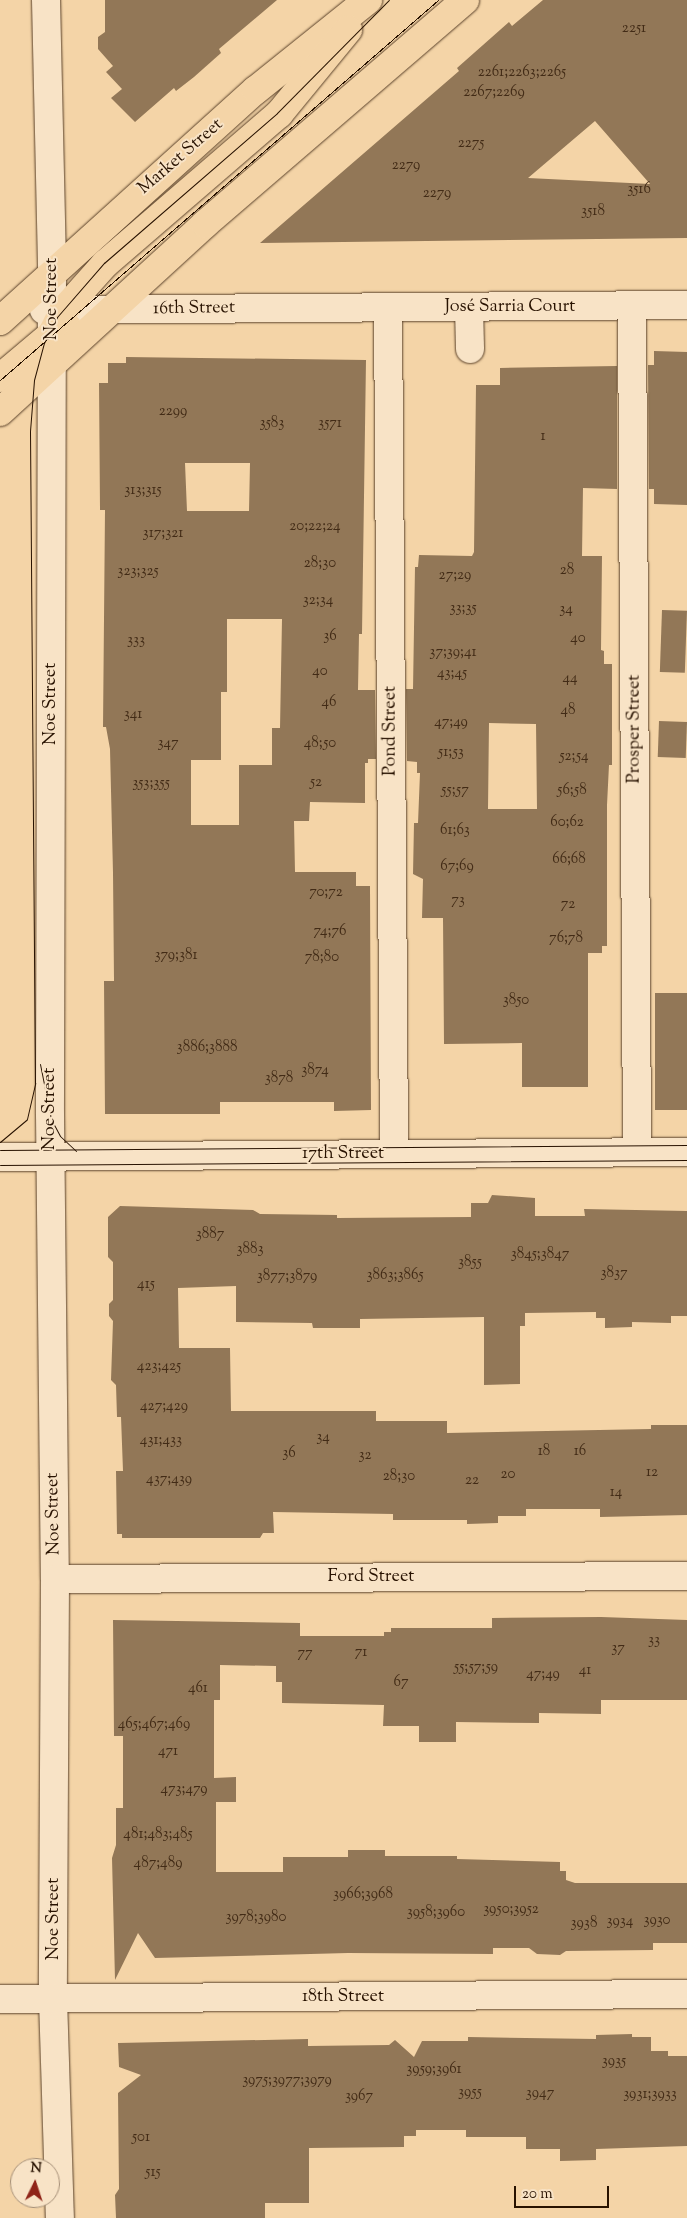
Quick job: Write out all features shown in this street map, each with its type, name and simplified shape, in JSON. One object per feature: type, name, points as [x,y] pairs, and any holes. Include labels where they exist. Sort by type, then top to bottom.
[{"type":"main road","name":"Market Street","points":[[4,313],[52,274],[249,96],[368,0]]},
{"type":"main road","points":[[0,378],[105,264],[279,114],[372,0]]},
{"type":"main road","points":[[0,412],[205,224],[455,3]]},
{"type":"main road","points":[[55,318],[111,310]]},
{"type":"street","name":"Noe Street","points":[[46,0],[52,274],[55,318],[51,365],[50,1156],[55,1579],[53,1999],[60,2218]]},
{"type":"street","points":[[632,306],[687,306]]},
{"type":"street","name":"José Sarria Court","points":[[388,308],[632,306]]},
{"type":"street","name":"Prosper Street","points":[[632,306],[637,1152]]},
{"type":"street","points":[[469,307],[470,349]]},
{"type":"street","name":"16th Street","points":[[111,310],[388,308]]},
{"type":"street","name":"Pond Street","points":[[388,308],[398,495],[383,847],[394,1154]]},
{"type":"street","points":[[4,313],[55,318]]},
{"type":"street","name":"17th Street","points":[[0,1157],[687,1152]]},
{"type":"street","name":"Ford Street","points":[[55,1579],[687,1576]]},
{"type":"street","name":"18th Street","points":[[0,1999],[687,1994]]},
{"type":"building","points":[[105,0],[277,0],[219,49],[221,53],[194,77],[176,91],[174,88],[135,122],[111,98],[122,89],[106,72],[113,66],[98,49],[98,37],[105,32]]},
{"type":"building","points":[[543,0],[687,0],[687,238],[260,243],[459,71],[457,68],[509,22],[512,26]],"holes":[[[595,121],[650,184],[528,178]]]},
{"type":"building","points":[[654,351],[687,352],[687,505],[654,504],[654,489],[649,489],[648,365],[654,365]]},
{"type":"building","points":[[126,357],[366,360],[362,634],[359,634],[358,690],[375,690],[376,759],[368,759],[368,763],[365,763],[365,803],[310,802],[309,821],[294,821],[295,872],[356,872],[356,886],[370,886],[371,1110],[334,1111],[334,1102],[220,1102],[220,1114],[105,1114],[104,981],[114,981],[110,749],[106,727],[103,727],[105,510],[100,510],[99,383],[108,383],[108,363],[126,363]],"holes":[[[185,463],[250,463],[249,511],[187,511]],[[227,619],[282,619],[280,728],[272,728],[272,765],[239,765],[239,825],[191,825],[191,760],[221,760],[221,692],[227,692]]]},
{"type":"building","points":[[617,366],[617,489],[583,488],[582,556],[602,556],[601,650],[604,651],[604,664],[612,664],[612,765],[609,765],[607,805],[607,946],[602,946],[602,953],[588,953],[588,1087],[522,1087],[522,1043],[444,1044],[443,918],[422,918],[423,879],[413,874],[414,823],[418,823],[420,773],[417,773],[417,762],[407,761],[406,689],[413,689],[415,567],[418,567],[419,555],[472,556],[474,552],[476,385],[500,385],[500,368]],"holes":[[[489,723],[536,724],[537,809],[488,809]]]},
{"type":"building","points":[[662,610],[687,611],[685,673],[660,672]]},
{"type":"building","points":[[659,721],[687,722],[686,758],[658,757]]},
{"type":"building","points":[[655,993],[687,993],[687,1110],[655,1110]]},
{"type":"building","points":[[492,1195],[535,1198],[535,1216],[585,1216],[584,1209],[687,1211],[687,1316],[671,1316],[671,1323],[632,1322],[632,1327],[605,1328],[605,1318],[596,1318],[596,1312],[525,1313],[525,1326],[520,1326],[520,1384],[484,1385],[484,1317],[360,1319],[360,1328],[313,1328],[312,1323],[236,1322],[236,1286],[178,1288],[179,1348],[230,1348],[231,1411],[376,1411],[376,1421],[447,1421],[447,1433],[651,1429],[651,1425],[687,1425],[687,1515],[600,1517],[600,1509],[526,1509],[526,1516],[498,1516],[498,1523],[467,1524],[467,1520],[393,1520],[393,1514],[273,1512],[274,1533],[263,1533],[260,1538],[122,1538],[122,1534],[117,1534],[116,1471],[123,1471],[121,1417],[117,1417],[116,1385],[111,1380],[113,1321],[109,1316],[109,1304],[113,1300],[113,1262],[108,1257],[108,1217],[120,1206],[253,1210],[260,1214],[337,1215],[337,1218],[471,1217],[471,1203],[488,1203]]},
{"type":"building","points":[[601,1617],[687,1620],[687,1700],[601,1700],[601,1714],[539,1713],[539,1723],[456,1722],[456,1742],[419,1742],[419,1726],[383,1726],[384,1705],[282,1703],[282,1682],[276,1682],[276,1666],[220,1665],[220,1700],[214,1700],[214,1778],[236,1777],[236,1802],[216,1802],[216,1872],[283,1872],[283,1857],[348,1857],[348,1850],[385,1850],[385,1856],[457,1856],[457,1859],[560,1862],[560,1871],[566,1871],[566,1880],[575,1883],[687,1883],[687,1943],[653,1943],[653,1950],[566,1951],[560,1955],[537,1954],[529,1948],[493,1948],[493,1954],[348,1953],[155,1958],[138,1933],[115,1980],[112,1858],[116,1845],[116,1808],[123,1808],[123,1736],[114,1736],[113,1620],[300,1623],[300,1636],[384,1636],[384,1632],[391,1632],[391,1628],[492,1628],[492,1618]]},
{"type":"building","points":[[632,2034],[632,2037],[651,2037],[651,2051],[668,2051],[668,2056],[687,2056],[687,2146],[596,2149],[596,2160],[560,2161],[560,2149],[526,2149],[526,2137],[466,2137],[466,2130],[416,2130],[416,2136],[404,2136],[404,2147],[309,2148],[309,2203],[265,2203],[265,2218],[116,2218],[115,2195],[119,2189],[118,2093],[141,2075],[119,2067],[118,2043],[308,2039],[308,2046],[389,2045],[395,2040],[414,2057],[422,2041],[468,2041],[468,2037],[596,2039],[596,2035]]},
{"type":"tram line","points":[[0,1142],[27,1119],[35,1083],[30,431],[34,380],[44,343],[57,317],[104,263],[277,113],[389,0]]},
{"type":"tram line","points":[[0,380],[438,0]]},
{"type":"tram line","points":[[40,1064],[51,1119],[60,1136],[76,1151]]},
{"type":"tram line","points":[[0,1150],[687,1145]]},
{"type":"tram line","points":[[0,1165],[687,1160]]}]
